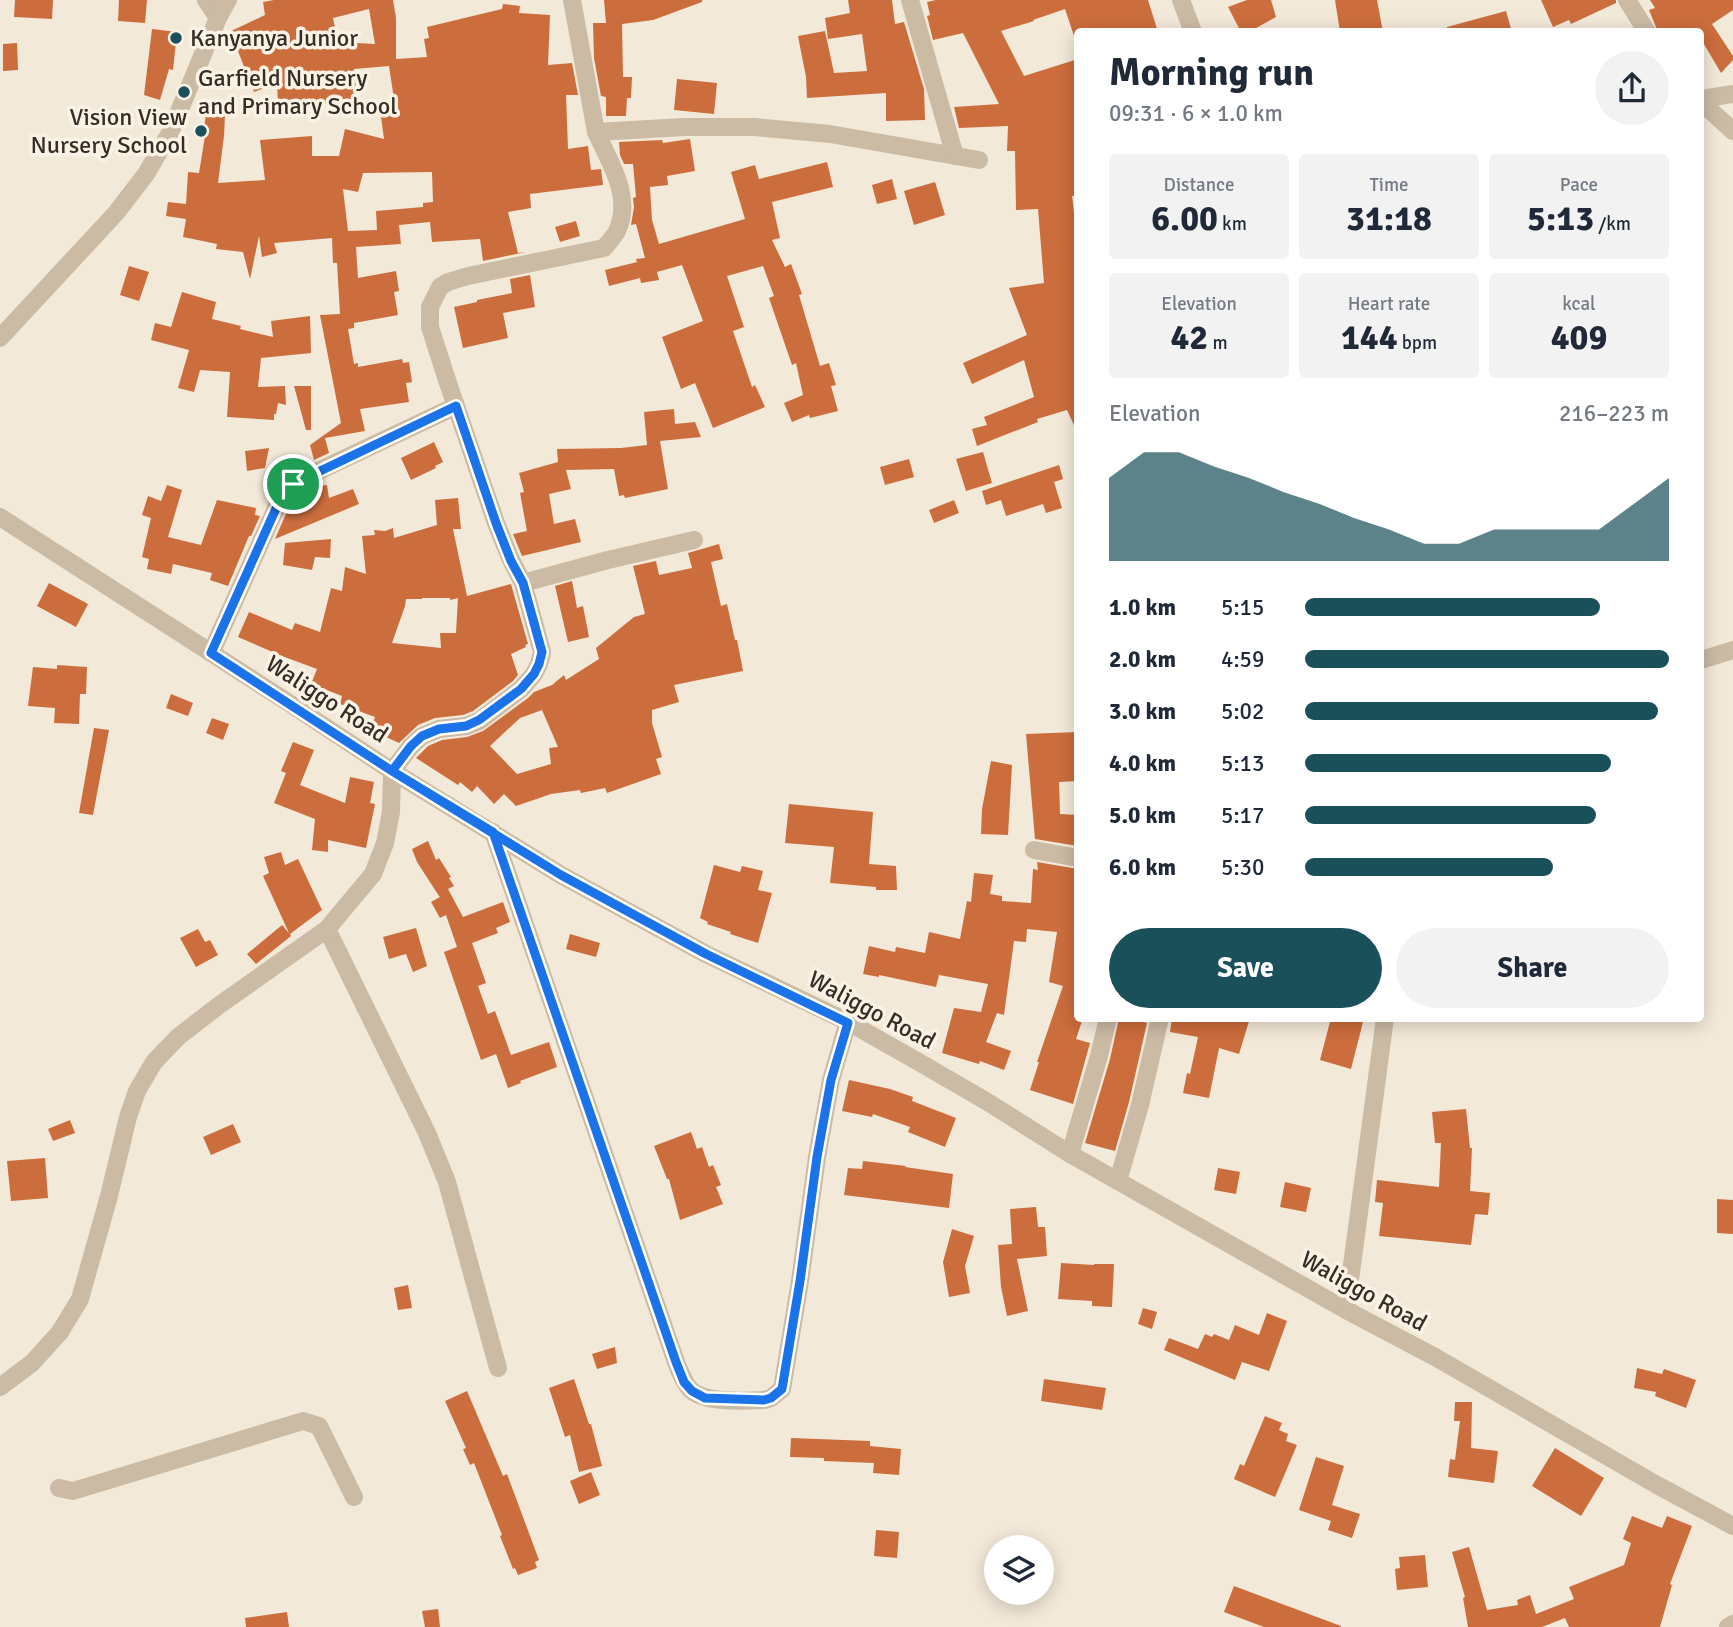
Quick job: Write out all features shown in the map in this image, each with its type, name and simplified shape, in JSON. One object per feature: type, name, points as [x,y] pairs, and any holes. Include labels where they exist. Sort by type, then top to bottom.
[{"type":"street","points":[[206,0],[218,18]]},
{"type":"street","points":[[0,338],[117,213],[146,174],[170,133],[228,0]]},
{"type":"street","points":[[0,1387],[32,1363],[60,1332],[80,1299],[128,1117],[137,1091],[154,1062],[178,1037],[327,929],[373,874],[385,843],[391,812],[392,771],[411,746],[422,736],[439,729],[466,726],[479,720],[521,689],[539,664],[542,652],[523,583],[506,548],[456,406],[430,327],[430,307],[440,287],[448,282],[604,248],[617,233],[623,215],[624,200],[619,182],[596,132],[572,0]]},
{"type":"street","points":[[909,0],[955,156]]},
{"type":"street","points":[[1181,0],[1192,28]]},
{"type":"street","points":[[1627,0],[1644,28]]},
{"type":"street","points":[[1704,99],[1733,94]]},
{"type":"street","points":[[1704,103],[1733,131]]},
{"type":"street","points":[[596,132],[684,127],[754,127],[830,134],[979,160]]},
{"type":"street","points":[[211,653],[283,493],[293,484],[456,406]]},
{"type":"street","name":"Waliggo Road","points":[[0,517],[392,771],[561,875],[706,954],[848,1023],[986,1101],[1070,1154],[1733,1526]]},
{"type":"street","points":[[523,583],[694,540]]},
{"type":"street","points":[[1704,659],[1733,650]]},
{"type":"street","points":[[493,832],[676,1362],[684,1382],[692,1391],[705,1398],[764,1400],[782,1389],[817,1157],[831,1080],[848,1023]]},
{"type":"street","points":[[1034,850],[1074,857]]},
{"type":"street","points":[[327,929],[427,1133],[447,1182],[498,1368]]},
{"type":"street","points":[[1070,1154],[1107,1022]]},
{"type":"street","points":[[1118,1181],[1140,1105],[1159,1022]]},
{"type":"street","points":[[1346,1310],[1384,1022]]},
{"type":"street","points":[[59,1488],[72,1491],[303,1421],[319,1426],[354,1497]]},
{"type":"street","points":[[1728,1627],[1733,1623]]},
{"type":"building","points":[[15,0],[53,0],[52,19],[14,17]]},
{"type":"building","points":[[119,0],[147,0],[145,23],[118,21]]},
{"type":"building","points":[[393,0],[396,59],[427,57],[424,39],[429,38],[427,27],[502,9],[503,4],[520,6],[519,13],[550,15],[548,65],[572,63],[578,95],[566,95],[568,149],[588,146],[591,170],[601,169],[603,185],[530,194],[531,208],[508,212],[518,253],[526,252],[483,261],[480,239],[432,242],[430,222],[399,225],[401,244],[356,247],[358,278],[396,271],[399,291],[394,292],[398,315],[354,323],[354,328],[348,329],[354,364],[358,363],[358,367],[402,359],[403,363],[409,362],[412,382],[406,383],[409,402],[360,409],[365,431],[325,438],[329,453],[314,460],[310,445],[341,423],[320,315],[340,314],[337,263],[333,263],[332,238],[274,243],[277,253],[262,257],[259,236],[250,279],[243,252],[216,249],[217,244],[183,237],[186,219],[166,216],[168,202],[186,204],[188,172],[199,173],[206,113],[225,115],[218,183],[265,180],[260,140],[312,136],[312,156],[339,156],[345,129],[384,139],[379,102],[394,99],[389,66],[354,69],[358,106],[344,108],[343,102],[317,105],[316,101],[278,104],[277,83],[254,92],[236,46],[234,47],[227,33],[265,15],[263,2]],"holes":[[[369,9],[375,44],[338,42],[333,18]],[[432,172],[433,202],[423,203],[423,207],[376,211],[377,230],[348,231],[343,189],[358,192],[363,173]]]},
{"type":"building","points":[[604,0],[702,0],[653,20],[622,24],[623,77],[632,77],[631,98],[627,98],[626,116],[606,116],[606,97],[601,96],[594,58],[593,23],[606,23]]},
{"type":"building","points":[[848,0],[892,0],[895,24],[904,22],[924,89],[925,120],[886,121],[886,93],[807,98],[798,36],[825,31],[834,73],[867,71],[862,34],[828,39],[825,18],[850,13]]},
{"type":"building","points":[[1148,0],[1157,28],[1074,28],[1074,36],[1065,9],[1001,31],[1024,76],[1074,60],[1074,425],[1067,410],[1037,419],[1038,422],[977,446],[972,429],[987,425],[984,417],[1034,397],[1024,360],[972,384],[963,363],[1027,335],[1009,288],[1044,283],[1038,209],[1016,210],[1015,151],[1007,151],[1008,126],[959,128],[954,107],[999,104],[963,33],[933,40],[927,16],[930,15],[927,2]]},
{"type":"building","points":[[1247,0],[1271,0],[1276,17],[1256,28],[1239,28],[1228,7]]},
{"type":"building","points":[[1335,0],[1377,0],[1382,28],[1339,28]]},
{"type":"building","points":[[1541,0],[1616,0],[1616,3],[1571,24],[1569,20],[1553,27]]},
{"type":"building","points":[[1650,0],[1733,0],[1733,10],[1712,24],[1733,60],[1721,73],[1704,44],[1704,28],[1656,28],[1649,10],[1655,8]]},
{"type":"building","points":[[1506,11],[1511,28],[1447,28]]},
{"type":"building","points":[[152,29],[177,32],[173,70],[169,69],[160,100],[144,95]]},
{"type":"building","points":[[17,43],[18,70],[3,71],[3,44]]},
{"type":"building","points":[[677,79],[717,83],[714,114],[674,110]]},
{"type":"building","points":[[690,139],[695,171],[667,176],[668,185],[650,187],[652,220],[659,244],[745,219],[731,172],[755,165],[759,179],[827,162],[833,187],[772,202],[780,238],[772,240],[785,267],[791,264],[802,294],[799,295],[820,366],[829,363],[836,385],[831,386],[838,411],[810,418],[809,415],[792,422],[784,403],[803,395],[796,363],[792,365],[769,298],[774,296],[763,266],[727,276],[744,327],[733,331],[752,387],[755,385],[765,407],[713,428],[695,383],[681,389],[662,337],[703,321],[682,265],[657,272],[659,280],[641,283],[640,278],[609,286],[605,270],[645,258],[636,224],[631,225],[633,198],[636,197],[633,164],[624,164],[619,142],[662,140],[663,143]]},
{"type":"building","points":[[892,179],[897,199],[877,204],[872,185]]},
{"type":"building","points":[[935,182],[945,215],[914,225],[904,191]]},
{"type":"building","points":[[576,221],[580,236],[560,242],[555,227]]},
{"type":"building","points":[[129,266],[149,272],[139,301],[120,295]]},
{"type":"building","points":[[530,275],[535,307],[503,313],[508,338],[463,348],[454,307],[512,293],[510,279]]},
{"type":"building","points":[[182,292],[216,302],[212,319],[273,337],[271,321],[310,316],[311,353],[261,358],[258,387],[285,386],[286,405],[278,403],[274,420],[227,417],[230,372],[200,370],[194,392],[178,388],[189,350],[151,340],[155,323],[171,327]]},
{"type":"building","points":[[294,386],[311,386],[311,430],[306,430]]},
{"type":"building","points":[[674,409],[675,424],[695,422],[701,437],[660,441],[668,489],[625,498],[624,495],[619,496],[614,469],[566,470],[571,489],[549,494],[554,524],[575,519],[581,542],[522,556],[513,534],[527,531],[520,493],[524,492],[519,473],[558,462],[557,449],[647,445],[644,412]]},
{"type":"building","points":[[434,442],[443,462],[411,480],[401,458]]},
{"type":"building","points":[[269,448],[265,468],[247,471],[245,451]]},
{"type":"building","points":[[983,452],[992,483],[966,491],[956,459]]},
{"type":"building","points":[[909,459],[914,477],[885,485],[880,467]]},
{"type":"building","points":[[1059,465],[1063,479],[1054,482],[1062,508],[1046,513],[1043,504],[1006,516],[1001,500],[986,505],[982,491]]},
{"type":"building","points":[[167,485],[182,490],[168,537],[201,545],[217,500],[256,508],[255,515],[260,516],[228,586],[210,580],[212,573],[173,564],[171,574],[147,569],[149,559],[142,557],[151,518],[142,515],[148,496],[161,501]]},
{"type":"building","points":[[327,485],[329,498],[353,489],[359,504],[275,539],[292,500],[308,488]]},
{"type":"building","points":[[458,498],[461,529],[453,529],[467,596],[511,584],[528,644],[511,654],[518,675],[513,681],[473,711],[463,715],[435,718],[418,725],[399,743],[386,737],[388,733],[372,726],[375,717],[340,704],[342,696],[311,684],[317,669],[238,637],[249,612],[292,630],[295,623],[320,632],[331,588],[342,591],[345,567],[366,574],[362,536],[375,535],[374,530],[385,531],[393,528],[394,538],[437,525],[435,500]],"holes":[[[458,598],[456,633],[440,633],[441,648],[392,643],[406,599]]]},
{"type":"building","points":[[954,500],[959,513],[934,523],[929,510]]},
{"type":"building","points":[[331,539],[330,558],[315,557],[312,570],[283,565],[285,543]]},
{"type":"building","points":[[719,544],[723,559],[711,562],[721,606],[727,604],[743,671],[674,685],[679,702],[652,710],[652,723],[662,757],[656,759],[661,774],[607,793],[605,788],[581,793],[580,790],[551,794],[516,806],[504,794],[494,804],[477,786],[472,792],[460,782],[458,785],[416,758],[428,746],[442,740],[467,737],[483,731],[534,692],[552,685],[564,675],[566,680],[599,659],[596,648],[634,617],[645,614],[633,566],[656,561],[659,575],[692,568],[688,553]],"holes":[[[542,710],[558,747],[549,748],[551,764],[517,774],[490,746],[520,718]]]},
{"type":"building","points":[[572,581],[577,608],[583,606],[589,637],[568,642],[555,586]]},
{"type":"building","points":[[49,583],[88,604],[76,627],[37,606]]},
{"type":"building","points":[[57,665],[87,667],[86,694],[80,694],[79,724],[54,723],[55,708],[28,706],[33,667],[57,669]]},
{"type":"building","points":[[171,694],[193,703],[188,716],[166,708]]},
{"type":"building","points":[[212,718],[229,724],[223,740],[206,733]]},
{"type":"building","points":[[94,728],[109,730],[93,815],[79,813]]},
{"type":"building","points":[[1074,732],[1074,781],[1059,782],[1060,814],[1074,815],[1074,845],[1035,839],[1026,734]]},
{"type":"building","points":[[293,742],[314,750],[300,785],[345,803],[350,777],[374,782],[370,803],[375,804],[366,848],[328,840],[328,852],[312,850],[315,819],[274,803],[286,773],[281,771]]},
{"type":"building","points":[[991,761],[1012,765],[1008,835],[981,834],[982,809]]},
{"type":"building","points":[[789,804],[873,812],[869,864],[896,866],[897,890],[876,890],[876,887],[830,883],[834,847],[785,843]]},
{"type":"building","points":[[428,841],[436,860],[439,858],[451,877],[449,878],[454,886],[448,889],[463,917],[503,902],[510,922],[496,928],[498,933],[472,943],[486,983],[478,986],[488,1014],[495,1011],[511,1055],[549,1042],[557,1067],[508,1088],[496,1054],[481,1060],[444,952],[457,947],[446,915],[440,918],[431,902],[440,897],[417,862],[412,849]]},
{"type":"building","points":[[281,852],[285,865],[298,859],[322,910],[256,964],[247,954],[282,925],[289,933],[263,876],[269,873],[264,857]]},
{"type":"building","points":[[1037,862],[1074,868],[1074,1022],[1082,1022],[1076,1039],[1090,1043],[1073,1104],[1030,1090],[1063,986],[1049,982],[1057,932],[1027,929],[1026,942],[1014,941],[1004,1015],[997,1013],[986,1042],[1011,1051],[1004,1070],[980,1061],[979,1064],[942,1053],[954,1008],[981,1012],[988,984],[939,975],[936,987],[863,974],[869,946],[895,952],[896,947],[925,953],[929,932],[960,939],[967,901],[971,902],[974,873],[993,875],[990,894],[1002,896],[1002,901],[1031,903],[1033,869],[1038,870]]},
{"type":"building","points":[[714,865],[740,872],[742,866],[763,871],[758,890],[772,893],[758,943],[730,934],[731,932],[707,924],[708,922],[700,918]]},
{"type":"building","points":[[416,928],[427,966],[413,972],[406,954],[389,959],[383,937]]},
{"type":"building","points":[[198,929],[205,942],[210,940],[218,955],[196,967],[180,938]]},
{"type":"building","points":[[570,934],[600,943],[596,957],[566,949]]},
{"type":"building","points":[[1118,1022],[1147,1023],[1115,1151],[1085,1143]]},
{"type":"building","points":[[1171,1022],[1249,1022],[1239,1054],[1219,1048],[1209,1098],[1183,1093],[1198,1037],[1170,1032]]},
{"type":"building","points":[[1330,1022],[1363,1022],[1351,1069],[1320,1060]]},
{"type":"building","points":[[849,1080],[913,1097],[912,1101],[956,1118],[945,1147],[908,1132],[910,1127],[873,1114],[872,1117],[842,1111]]},
{"type":"building","points":[[1466,1109],[1472,1148],[1470,1191],[1490,1193],[1488,1215],[1475,1214],[1471,1245],[1379,1236],[1383,1203],[1375,1202],[1377,1180],[1439,1187],[1441,1143],[1435,1143],[1432,1112]]},
{"type":"building","points":[[70,1120],[75,1133],[53,1141],[48,1129]]},
{"type":"building","points":[[233,1124],[241,1142],[211,1155],[203,1137]]},
{"type":"building","points":[[691,1132],[697,1149],[702,1147],[709,1167],[713,1165],[721,1185],[716,1187],[723,1204],[680,1220],[669,1179],[654,1146]]},
{"type":"building","points":[[45,1158],[48,1198],[11,1201],[7,1161]]},
{"type":"building","points":[[863,1161],[953,1174],[949,1208],[844,1195],[848,1168],[862,1169]]},
{"type":"building","points":[[1218,1168],[1240,1172],[1236,1194],[1214,1190]]},
{"type":"building","points":[[1285,1182],[1311,1188],[1306,1212],[1280,1207]]},
{"type":"building","points":[[1717,1199],[1733,1200],[1733,1234],[1717,1233]]},
{"type":"building","points":[[1036,1207],[1038,1227],[1045,1227],[1047,1256],[1017,1259],[1028,1311],[1007,1316],[1001,1287],[998,1245],[1012,1244],[1010,1209]]},
{"type":"building","points":[[952,1229],[974,1236],[965,1266],[970,1293],[949,1297],[943,1262]]},
{"type":"building","points":[[1061,1263],[1114,1264],[1112,1307],[1092,1306],[1092,1301],[1058,1299]]},
{"type":"building","points":[[408,1285],[412,1308],[398,1310],[394,1288]]},
{"type":"building","points":[[1143,1308],[1157,1312],[1152,1329],[1138,1324]]},
{"type":"building","points":[[1267,1313],[1287,1321],[1269,1371],[1242,1362],[1235,1380],[1164,1350],[1169,1338],[1198,1349],[1205,1334],[1212,1337],[1214,1334],[1229,1340],[1235,1325],[1259,1335]]},
{"type":"building","points":[[615,1347],[617,1363],[597,1369],[592,1354]]},
{"type":"building","points":[[1637,1368],[1662,1374],[1664,1369],[1696,1380],[1686,1408],[1655,1396],[1656,1392],[1634,1388]]},
{"type":"building","points":[[574,1379],[591,1424],[602,1466],[579,1472],[570,1435],[565,1437],[549,1388]]},
{"type":"building","points":[[1044,1379],[1106,1388],[1102,1410],[1041,1401]]},
{"type":"building","points":[[467,1391],[503,1476],[507,1474],[539,1560],[535,1562],[537,1568],[518,1575],[500,1536],[502,1535],[474,1463],[470,1465],[463,1449],[466,1448],[445,1401]]},
{"type":"building","points":[[1455,1402],[1472,1402],[1471,1448],[1498,1451],[1494,1483],[1448,1477],[1450,1459],[1455,1460],[1460,1421],[1454,1421]]},
{"type":"building","points":[[1265,1416],[1282,1423],[1279,1430],[1288,1434],[1286,1441],[1297,1445],[1275,1497],[1234,1479],[1240,1464],[1244,1466]]},
{"type":"building","points":[[791,1438],[870,1441],[870,1446],[901,1449],[899,1475],[873,1473],[874,1463],[790,1457]]},
{"type":"building","points":[[1555,1448],[1604,1478],[1581,1516],[1532,1486]]},
{"type":"building","points":[[1316,1457],[1344,1466],[1332,1505],[1360,1514],[1352,1538],[1328,1530],[1331,1521],[1299,1510]]},
{"type":"building","points":[[591,1472],[600,1495],[579,1504],[570,1481]]},
{"type":"building","points":[[1632,1516],[1662,1528],[1667,1516],[1692,1526],[1670,1584],[1672,1585],[1660,1627],[1569,1627],[1565,1618],[1542,1627],[1468,1627],[1465,1597],[1452,1552],[1469,1547],[1487,1610],[1518,1605],[1517,1600],[1530,1595],[1536,1614],[1574,1599],[1569,1587],[1624,1565],[1631,1543],[1623,1539]]},
{"type":"building","points":[[876,1530],[899,1532],[897,1558],[874,1556]]},
{"type":"building","points":[[1425,1555],[1428,1587],[1397,1590],[1395,1569],[1400,1568],[1399,1557]]},
{"type":"building","points":[[1234,1586],[1341,1627],[1264,1627],[1224,1612]]},
{"type":"building","points":[[438,1609],[440,1627],[425,1627],[422,1611]]},
{"type":"building","points":[[287,1612],[289,1627],[246,1627],[245,1618]]},
{"type":"place","name":"Kanyanya Junior","points":[[176,38]]},
{"type":"place","name":"Garfield Nursery and Primary School","points":[[184,92]]},
{"type":"place","name":"Vision View Nursery School","points":[[201,131]]},
{"type":"route","points":[[293,484],[283,493],[211,653],[392,771],[493,832],[561,875],[706,954],[848,1023],[831,1080],[817,1157],[782,1389],[771,1398],[705,1398],[692,1391],[684,1382],[493,832],[442,801],[392,771],[422,736],[439,729],[466,726],[479,720],[521,689],[534,674],[542,652],[523,583],[496,523],[456,406],[293,484]]}]
